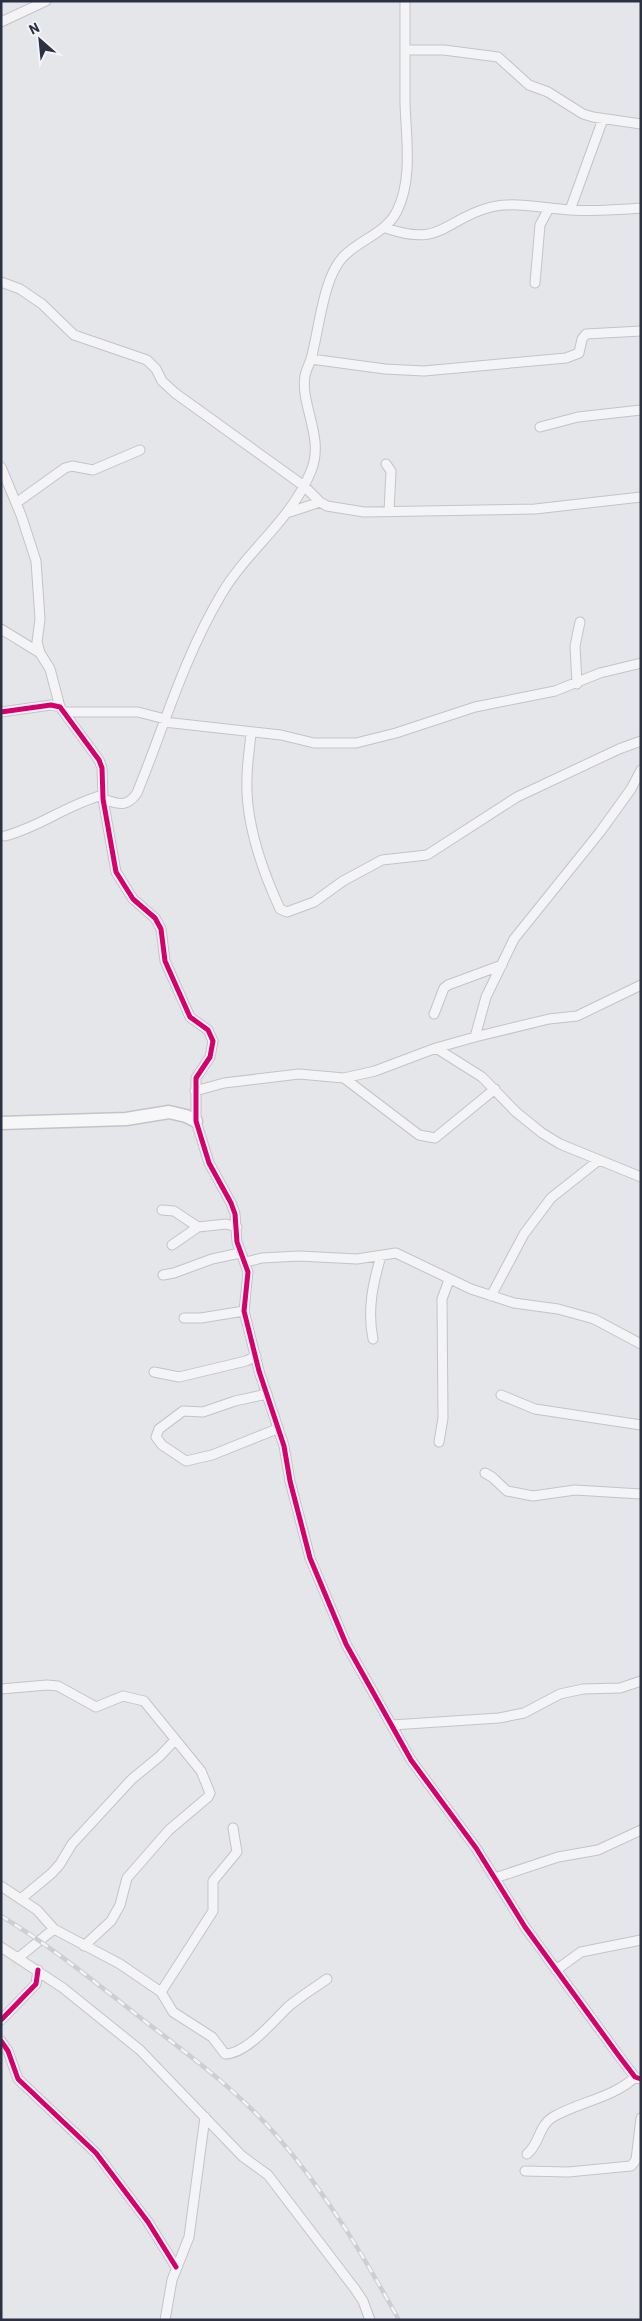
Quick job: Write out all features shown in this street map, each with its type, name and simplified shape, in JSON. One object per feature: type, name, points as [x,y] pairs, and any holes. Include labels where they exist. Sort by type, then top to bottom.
[{"type":"street","points":[[1,22],[46,1]]},
{"type":"street","points":[[5,836],[36,825],[85,800],[103,797],[124,805],[131,802],[138,794],[164,721],[203,628],[222,593],[246,560],[290,512],[312,470],[315,456],[311,414],[304,388],[305,375],[311,359],[325,296],[342,258],[354,247],[386,228],[396,213],[406,182],[405,1]]},
{"type":"street","points":[[405,50],[444,50],[498,57],[529,85],[548,92],[583,114],[602,119],[641,124]]},
{"type":"street","points":[[570,210],[602,119]]},
{"type":"street","points":[[386,228],[398,232],[425,235],[438,233],[490,207],[503,205],[570,210],[641,208]]},
{"type":"street","points":[[535,283],[540,225],[549,208]]},
{"type":"street","points":[[1,282],[20,289],[42,304],[74,335],[147,360],[156,369],[162,381],[175,393],[304,486],[320,502],[336,509],[364,512],[535,510],[641,496]]},
{"type":"street","points":[[311,359],[385,369],[424,371],[566,358],[579,353],[582,339],[586,334],[641,331]]},
{"type":"street","points":[[540,427],[578,417],[641,410]]},
{"type":"street","points":[[16,503],[65,468],[72,466],[93,470],[140,450]]},
{"type":"street","points":[[386,464],[391,471],[389,512]]},
{"type":"street","points":[[1,466],[36,561],[40,619],[37,642],[40,653],[50,669],[62,709],[99,760],[102,768],[103,797],[116,872],[134,900],[155,918],[161,929],[165,961],[190,1017],[208,1030],[213,1042],[210,1057],[196,1078],[196,1121],[209,1163],[231,1203],[237,1227],[237,1242],[240,1253],[246,1262],[248,1272],[244,1311],[277,1429],[284,1446],[290,1481],[310,1558],[346,1644],[411,1760],[447,1807],[556,1970],[639,2079],[552,2118],[543,2126],[532,2150],[527,2154]]},
{"type":"street","points":[[290,512],[320,502]]},
{"type":"street","points":[[578,684],[575,646],[580,622]]},
{"type":"street","points":[[1,629],[40,653]]},
{"type":"street","points":[[1,712],[51,705],[62,709],[138,712],[164,721],[251,732],[314,743],[356,744],[475,707],[555,692],[578,684],[600,673],[641,663]]},
{"type":"street","points":[[251,732],[247,780],[252,826],[273,893],[280,909],[287,912],[314,902],[344,881],[382,860],[427,855],[517,797],[641,741]]},
{"type":"street","points":[[475,1036],[486,997],[514,939],[600,832],[631,789],[641,770]]},
{"type":"street","points":[[631,789],[641,785]]},
{"type":"street","points":[[434,1014],[444,988],[448,985],[502,965]]},
{"type":"street","points":[[195,1091],[224,1083],[299,1074],[344,1078],[394,1066],[436,1048],[475,1036],[549,1019],[577,1016],[641,985]]},
{"type":"street","points":[[436,1048],[466,1064],[495,1089],[516,1112],[542,1133],[560,1144],[641,1177]]},
{"type":"street","points":[[344,1078],[419,1135],[435,1138],[495,1089]]},
{"type":"street","points":[[1,1123],[126,1119],[169,1112],[186,1116],[196,1121]]},
{"type":"street","points":[[491,1296],[524,1234],[551,1198],[599,1160]]},
{"type":"street","points":[[162,1210],[174,1210],[198,1227]]},
{"type":"street","points":[[172,1245],[198,1227],[226,1224],[237,1227]]},
{"type":"street","points":[[163,1275],[174,1273],[212,1259],[240,1253]]},
{"type":"street","points":[[246,1262],[262,1258],[299,1256],[357,1259],[396,1253],[435,1270],[449,1280],[491,1296],[514,1303],[558,1309],[594,1319],[641,1344]]},
{"type":"street","points":[[373,1339],[370,1324],[371,1292],[382,1256]]},
{"type":"street","points":[[439,1442],[444,1418],[442,1299],[449,1280]]},
{"type":"street","points":[[184,1318],[201,1318],[244,1311]]},
{"type":"street","points":[[154,1372],[179,1377],[246,1361],[256,1356]]},
{"type":"street","points":[[267,1394],[235,1401],[203,1412],[183,1411],[158,1429],[156,1437],[179,1459],[186,1462],[212,1455],[277,1429]]},
{"type":"street","points":[[501,1395],[535,1408],[590,1419],[641,1425]]},
{"type":"street","points":[[485,1473],[507,1491],[534,1496],[575,1490],[641,1494]]},
{"type":"street","points":[[392,1725],[499,1718],[524,1713],[560,1694],[583,1689],[620,1688],[641,1681]]},
{"type":"street","points":[[1,1689],[47,1685],[58,1686],[96,1707],[123,1696],[142,1699],[201,1771],[210,1793],[168,1830],[127,1878],[120,1905],[111,1921],[84,1946]]},
{"type":"street","points":[[22,1898],[52,1873],[72,1844],[132,1780],[160,1756],[174,1740]]},
{"type":"street","points":[[161,1992],[213,1911],[213,1881],[237,1852],[233,1828]]},
{"type":"street","points":[[495,1878],[558,1857],[598,1850],[641,1830]]},
{"type":"street","points":[[1,1886],[22,1898],[45,1917],[54,1929],[120,1964],[161,1992],[164,2001],[173,2012],[212,2037],[225,2054],[231,2054],[258,2037],[289,2007],[327,1979]]},
{"type":"street","points":[[18,1958],[54,1929]]},
{"type":"street","points":[[556,1970],[581,1952],[641,1940]]},
{"type":"street","points":[[1,1946],[38,1970],[140,2050],[242,2156],[268,2175],[355,2289],[363,2301],[370,2320]]},
{"type":"street","points":[[1,2020],[36,1984],[38,1970]]},
{"type":"street","points":[[1,2041],[8,2051],[18,2079],[96,2153],[148,2222],[176,2267]]},
{"type":"street","points":[[165,2320],[176,2267],[189,2237],[205,2117]]},
{"type":"street","points":[[525,2171],[560,2172],[631,2166],[636,2160],[641,2118]]},
{"type":"railway","points":[[1,1916],[90,1978],[212,2073],[261,2118],[294,2156],[327,2201],[399,2320]]},
{"type":"cycle path","points":[[1,712],[51,705],[60,707],[99,760],[102,768],[103,799],[116,872],[133,899],[155,918],[161,929],[165,961],[190,1017],[208,1030],[213,1041],[210,1057],[196,1078],[196,1121],[209,1163],[235,1214],[237,1242],[248,1272],[244,1311],[259,1371],[284,1446],[290,1481],[310,1558],[346,1644],[411,1760],[476,1848],[525,1927],[635,2077],[641,2079]]},
{"type":"cycle path","points":[[1,2020],[36,1984],[38,1970]]},
{"type":"cycle path","points":[[1,2041],[8,2051],[18,2079],[96,2153],[148,2222],[176,2267]]}]
